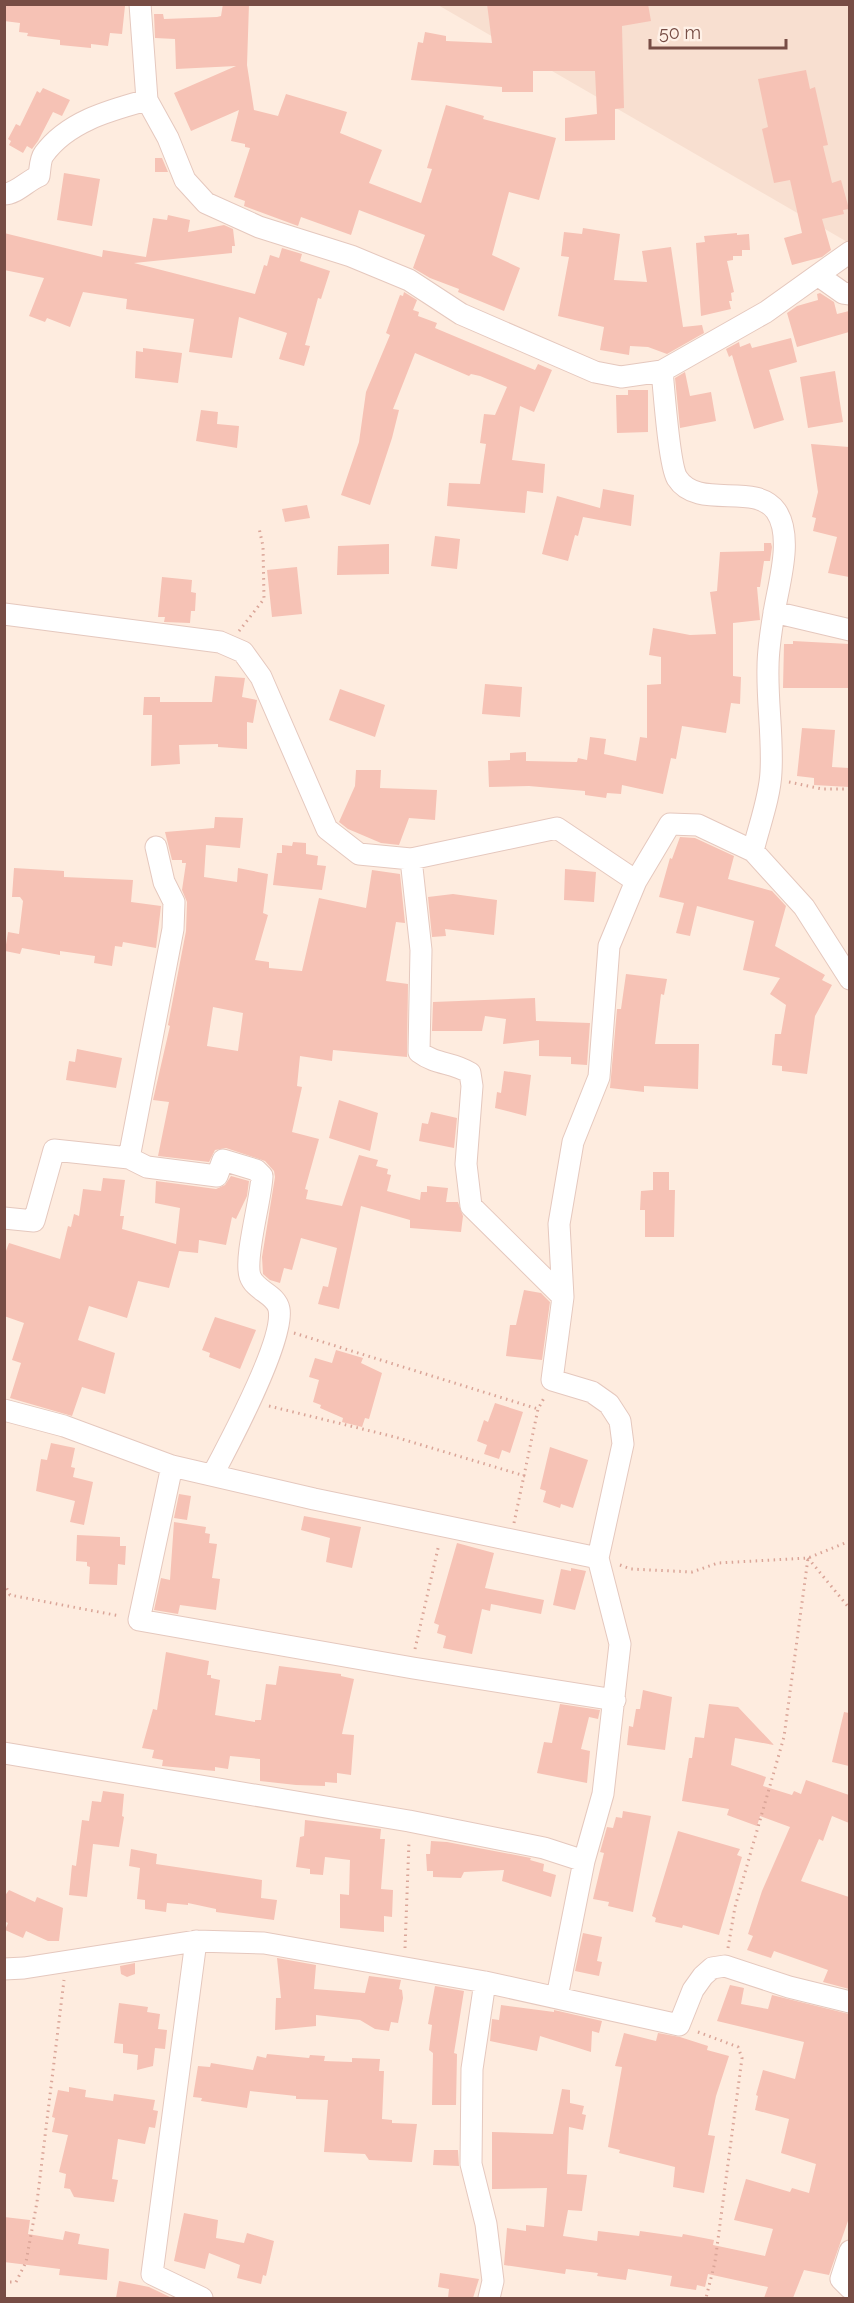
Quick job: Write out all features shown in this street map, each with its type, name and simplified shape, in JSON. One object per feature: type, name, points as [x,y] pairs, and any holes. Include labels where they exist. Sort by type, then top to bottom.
[{"type":"street","points":[[140,4],[147,100],[168,138],[185,180],[206,203],[259,226],[351,256],[409,280],[461,314],[595,372],[621,377],[662,370],[750,322],[819,276],[849,252]]},
{"type":"street","points":[[4,194],[12,194],[24,183],[39,176],[43,155],[72,129],[92,117],[147,100]]},
{"type":"street","points":[[819,276],[843,293],[849,294]]},
{"type":"street","points":[[662,370],[665,408],[677,477],[688,489],[712,495],[763,499],[777,512],[782,529],[784,565],[774,612],[768,666],[771,774],[753,851]]},
{"type":"street","points":[[774,612],[849,630]]},
{"type":"street","points":[[4,614],[220,642],[243,652],[261,677],[327,829],[359,854],[411,859],[557,828],[636,881]]},
{"type":"street","points":[[557,1997],[584,1861],[603,1794],[620,1644],[598,1558],[623,1444],[620,1421],[609,1404],[592,1392],[552,1380],[563,1297],[559,1224],[573,1142],[599,1077],[609,946],[636,881],[670,824],[698,825],[753,851],[804,907],[849,979]]},
{"type":"street","points":[[129,1158],[173,929],[174,902],[164,882],[156,847]]},
{"type":"street","points":[[411,859],[421,950],[419,1052],[432,1062],[458,1065],[470,1073],[472,1086],[466,1164],[471,1206],[563,1297]]},
{"type":"street","points":[[4,1218],[34,1221],[54,1150],[129,1158],[147,1167],[217,1176],[223,1160],[256,1170],[262,1176],[248,1268],[256,1287],[276,1302],[279,1309],[279,1328],[250,1401],[213,1474]]},
{"type":"street","points":[[4,1410],[64,1426],[172,1466],[314,1499],[598,1558]]},
{"type":"street","points":[[172,1466],[140,1620],[413,1668],[615,1700]]},
{"type":"street","points":[[4,1753],[410,1821],[544,1848],[584,1861]]},
{"type":"street","points":[[4,1969],[196,1941],[264,1943],[485,1982],[679,2025],[693,1990],[703,1976],[712,1968],[725,1966],[789,1988],[849,2002]]},
{"type":"street","points":[[196,1941],[152,2274],[202,2298]]},
{"type":"street","points":[[485,1982],[472,2069],[471,2164],[486,2224],[493,2281],[489,2298]]},
{"type":"street","points":[[849,2251],[841,2279],[849,2288]]},
{"type":"path","points":[[220,642],[236,634],[264,598],[263,546],[259,528]]},
{"type":"path","points":[[771,774],[796,785],[849,789]]},
{"type":"path","points":[[279,1328],[538,1409]]},
{"type":"path","points":[[510,1539],[538,1409],[552,1380]]},
{"type":"path","points":[[250,1401],[395,1437],[525,1476]]},
{"type":"path","points":[[413,1668],[444,1525]]},
{"type":"path","points":[[598,1558],[631,1569],[692,1572],[718,1563],[808,1558],[849,1541]]},
{"type":"path","points":[[808,1558],[849,1609]]},
{"type":"path","points":[[725,1966],[735,1907],[784,1737],[808,1558]]},
{"type":"path","points":[[4,1583],[10,1595],[75,1605],[140,1620]]},
{"type":"path","points":[[404,1968],[410,1821]]},
{"type":"path","points":[[4,2282],[16,2282],[26,2262],[37,2202],[67,1961]]},
{"type":"path","points":[[679,2025],[738,2047],[742,2058],[715,2262],[706,2298]]},
{"type":"path","points":[[4,2294],[8,2298]]},
{"type":"shaded area","points":[[438,5],[849,5],[849,243]]},
{"type":"building","points":[[4,4],[125,6],[122,34],[110,33],[108,46],[91,44],[91,48],[60,45],[60,40],[27,36],[28,33],[19,32],[20,23],[4,21]]},
{"type":"building","points":[[223,4],[249,4],[247,65],[254,110],[278,116],[286,94],[347,112],[340,133],[382,150],[369,183],[421,203],[432,169],[427,168],[446,105],[484,116],[483,119],[556,138],[539,200],[509,192],[492,255],[520,268],[504,311],[458,292],[459,289],[430,278],[413,268],[425,235],[359,210],[351,235],[301,217],[298,226],[244,206],[245,201],[234,197],[250,148],[245,147],[245,144],[231,141],[239,110],[191,131],[174,93],[236,66],[176,69],[175,39],[155,38],[154,14],[163,14],[164,19],[217,17],[221,16]]},
{"type":"building","points":[[487,4],[648,4],[651,21],[622,26],[624,108],[615,109],[615,140],[565,141],[565,118],[597,114],[595,71],[533,71],[533,92],[502,92],[502,87],[411,80],[418,42],[423,43],[425,32],[446,36],[446,41],[492,43]]},
{"type":"building","points":[[806,70],[810,89],[815,87],[828,145],[823,146],[832,183],[841,180],[849,209],[843,210],[844,214],[822,219],[831,250],[822,257],[792,265],[784,238],[802,233],[790,180],[774,183],[762,129],[768,127],[758,79]]},
{"type":"building","points":[[43,88],[70,100],[62,116],[53,112],[38,141],[32,149],[27,146],[23,153],[9,145],[11,141],[8,139],[16,124],[20,126],[37,91],[40,93]]},
{"type":"building","points":[[155,158],[162,158],[168,172],[155,172]]},
{"type":"building","points":[[64,173],[100,179],[92,226],[57,220]]},
{"type":"building","points":[[168,215],[190,220],[188,232],[224,225],[233,229],[235,246],[232,246],[232,253],[134,263],[255,294],[264,265],[267,266],[270,255],[279,258],[282,248],[302,254],[300,261],[330,271],[321,299],[318,298],[305,345],[310,346],[304,366],[279,359],[287,333],[239,317],[232,358],[189,352],[194,319],[126,309],[127,299],[83,292],[70,327],[47,318],[45,322],[29,316],[44,278],[4,270],[4,233],[102,257],[103,250],[146,257],[153,218],[167,220]]},
{"type":"building","points":[[583,228],[620,234],[614,280],[647,282],[642,251],[671,247],[683,327],[702,325],[704,333],[667,354],[648,347],[630,346],[629,355],[600,350],[604,327],[558,316],[569,257],[561,256],[564,232],[582,234]]},
{"type":"building","points":[[737,233],[737,235],[749,234],[750,250],[742,250],[742,256],[733,256],[733,260],[727,261],[734,292],[731,293],[732,301],[729,301],[731,309],[701,316],[696,243],[705,242],[704,236]]},
{"type":"building","points":[[404,292],[417,300],[413,310],[419,312],[418,316],[437,323],[435,328],[535,370],[538,364],[552,370],[534,412],[520,406],[512,460],[545,464],[543,493],[527,491],[525,513],[447,506],[449,483],[480,484],[486,444],[480,443],[484,414],[495,415],[507,387],[480,376],[471,374],[469,376],[415,353],[393,409],[399,410],[370,505],[341,495],[359,442],[366,392],[390,335],[386,333],[400,295],[403,296]]},
{"type":"building","points":[[820,293],[834,302],[837,314],[849,311],[849,332],[797,347],[787,313],[797,306],[818,300],[817,294]]},
{"type":"building","points":[[791,338],[797,362],[769,370],[784,420],[754,429],[732,355],[729,357],[726,349],[739,342],[740,347],[750,343],[752,348]]},
{"type":"building","points":[[143,348],[182,353],[178,383],[135,378],[136,351],[143,352]]},
{"type":"building","points":[[835,371],[843,422],[808,428],[800,377]]},
{"type":"building","points":[[685,372],[690,396],[711,392],[716,421],[680,428],[675,378]]},
{"type":"building","points":[[628,390],[648,390],[648,432],[617,433],[616,395],[628,395]]},
{"type":"building","points":[[201,410],[218,412],[217,424],[239,426],[237,448],[196,441]]},
{"type":"building","points":[[811,444],[849,447],[849,577],[828,573],[837,537],[813,531],[816,518],[812,517],[818,492]]},
{"type":"building","points":[[603,489],[634,495],[631,526],[583,517],[568,561],[542,554],[557,496],[600,508]]},
{"type":"building","points":[[307,505],[310,518],[285,522],[282,509]]},
{"type":"building","points":[[435,536],[460,539],[457,569],[431,566]]},
{"type":"building","points":[[764,543],[771,543],[772,547],[770,561],[764,561],[760,587],[757,587],[760,620],[733,623],[733,676],[741,677],[740,704],[731,703],[726,733],[682,726],[676,759],[671,758],[663,794],[622,785],[621,794],[607,793],[606,798],[585,795],[585,791],[529,786],[489,787],[488,761],[510,760],[510,753],[526,752],[526,761],[577,762],[578,758],[587,760],[590,737],[606,739],[604,754],[636,761],[640,737],[647,738],[647,685],[661,684],[661,657],[649,655],[653,628],[690,635],[716,634],[710,592],[717,591],[720,552],[764,551]]},
{"type":"building","points":[[389,544],[389,574],[337,575],[338,546]]},
{"type":"building","points":[[297,567],[302,614],[272,617],[267,570]]},
{"type":"building","points":[[162,577],[192,580],[191,592],[196,593],[195,611],[191,611],[190,623],[164,622],[165,617],[158,617]]},
{"type":"building","points":[[793,641],[849,644],[849,688],[783,688],[784,644],[793,644]]},
{"type":"building","points":[[215,676],[245,678],[242,697],[257,700],[253,723],[247,722],[247,749],[218,747],[218,744],[179,745],[180,764],[151,766],[152,715],[143,715],[144,697],[160,697],[160,702],[212,702]]},
{"type":"building","points":[[485,684],[522,687],[520,717],[482,714]]},
{"type":"building","points":[[340,689],[385,705],[375,737],[329,720]]},
{"type":"building","points":[[802,728],[835,730],[832,767],[849,768],[849,787],[814,785],[814,778],[797,776]]},
{"type":"building","points":[[356,770],[381,770],[380,788],[437,790],[435,820],[409,818],[399,845],[381,843],[348,829],[339,822],[355,786]]},
{"type":"building","points":[[215,817],[243,818],[240,848],[206,845],[204,877],[237,882],[238,868],[268,874],[263,913],[268,915],[255,960],[269,962],[269,968],[302,971],[319,898],[366,908],[372,870],[400,874],[405,923],[396,922],[386,981],[408,984],[407,1057],[333,1050],[332,1061],[300,1056],[297,1086],[302,1087],[292,1132],[319,1139],[305,1189],[308,1190],[306,1199],[342,1206],[359,1155],[378,1160],[376,1166],[388,1169],[387,1174],[391,1175],[387,1191],[420,1200],[421,1192],[427,1192],[427,1186],[448,1188],[446,1202],[458,1202],[463,1216],[461,1232],[410,1228],[410,1220],[361,1206],[339,1309],[318,1304],[323,1286],[328,1287],[337,1248],[301,1238],[292,1270],[284,1268],[280,1283],[270,1280],[263,1274],[262,1257],[275,1177],[274,1171],[265,1161],[226,1148],[215,1150],[209,1162],[158,1156],[169,1102],[153,1100],[170,1026],[168,1025],[186,931],[187,902],[182,890],[186,863],[182,863],[182,860],[172,860],[165,832],[214,828]],"holes":[[[213,1007],[243,1013],[238,1051],[207,1046]]]},
{"type":"building","points":[[680,837],[695,838],[734,856],[728,879],[772,891],[786,906],[775,946],[825,975],[822,980],[832,985],[815,1016],[807,1074],[782,1071],[782,1066],[772,1065],[775,1034],[781,1034],[786,1005],[770,994],[780,978],[743,970],[754,921],[697,906],[690,936],[676,933],[684,903],[659,897],[670,858],[672,859]]},
{"type":"building","points":[[293,842],[306,843],[306,854],[318,856],[317,865],[326,866],[322,890],[273,885],[277,853],[282,853],[282,845],[292,846]]},
{"type":"building","points":[[14,868],[64,871],[64,877],[133,880],[131,902],[161,906],[156,948],[123,942],[122,947],[115,946],[112,966],[94,963],[95,956],[60,951],[60,955],[22,948],[20,954],[5,951],[8,932],[19,934],[23,901],[20,897],[12,897]]},
{"type":"building","points":[[565,869],[596,872],[594,902],[564,900]]},
{"type":"building","points":[[453,894],[497,900],[494,935],[445,929],[446,936],[432,937],[428,897]]},
{"type":"building","points":[[626,974],[667,979],[664,995],[661,994],[655,1044],[699,1044],[698,1089],[644,1086],[644,1092],[610,1088],[617,1009],[621,1009]]},
{"type":"building","points":[[535,998],[536,1021],[590,1023],[587,1065],[571,1064],[571,1057],[539,1056],[539,1040],[503,1044],[506,1019],[485,1016],[482,1031],[432,1031],[433,1002]]},
{"type":"building","points":[[77,1049],[122,1058],[116,1088],[66,1080],[69,1061],[75,1062]]},
{"type":"building","points":[[504,1071],[531,1075],[526,1116],[495,1108],[497,1092],[501,1093]]},
{"type":"building","points":[[339,1100],[378,1113],[370,1151],[329,1138]]},
{"type":"building","points":[[431,1112],[457,1118],[454,1148],[419,1141],[422,1123],[428,1124]]},
{"type":"building","points":[[653,1172],[669,1172],[669,1190],[675,1190],[674,1237],[645,1237],[645,1210],[640,1210],[641,1191],[653,1190]]},
{"type":"building","points":[[231,1176],[249,1181],[247,1196],[236,1219],[232,1217],[226,1245],[199,1240],[198,1253],[179,1251],[169,1288],[138,1281],[127,1318],[89,1306],[78,1340],[115,1353],[105,1394],[82,1387],[72,1416],[10,1398],[21,1363],[12,1360],[24,1323],[4,1316],[4,1256],[9,1243],[60,1259],[68,1226],[71,1227],[74,1214],[79,1216],[83,1189],[101,1191],[103,1178],[125,1180],[120,1216],[124,1216],[122,1229],[176,1244],[180,1208],[155,1203],[156,1181],[216,1189],[225,1185]]},
{"type":"building","points":[[524,1290],[541,1293],[550,1302],[542,1360],[506,1356],[510,1325],[516,1325]]},
{"type":"building","points":[[215,1317],[256,1330],[240,1369],[209,1357],[210,1353],[202,1350]]},
{"type":"building","points":[[336,1350],[363,1358],[361,1363],[382,1373],[369,1419],[365,1418],[362,1427],[342,1422],[343,1418],[320,1408],[321,1405],[313,1402],[319,1380],[309,1377],[315,1358],[332,1363]]},
{"type":"building","points":[[495,1403],[523,1412],[510,1453],[502,1450],[499,1459],[484,1454],[487,1445],[477,1441],[484,1420],[488,1422]]},
{"type":"building","points":[[51,1443],[75,1448],[71,1467],[75,1468],[73,1477],[93,1482],[84,1525],[70,1522],[75,1501],[36,1491],[41,1459],[47,1460]]},
{"type":"building","points":[[550,1447],[588,1460],[573,1508],[561,1504],[560,1508],[543,1502],[546,1491],[540,1489]]},
{"type":"building","points":[[179,1494],[191,1496],[187,1520],[174,1518]]},
{"type":"building","points":[[304,1516],[361,1527],[352,1568],[326,1562],[330,1538],[301,1530]]},
{"type":"building","points":[[174,1522],[206,1527],[205,1533],[210,1534],[209,1543],[217,1544],[212,1578],[220,1579],[216,1610],[180,1605],[178,1614],[154,1610],[161,1578],[170,1580]]},
{"type":"building","points":[[77,1535],[120,1537],[120,1546],[126,1546],[125,1565],[118,1564],[117,1585],[89,1584],[90,1567],[87,1566],[87,1562],[76,1561]]},
{"type":"building","points":[[457,1543],[494,1553],[485,1588],[544,1600],[541,1614],[491,1604],[490,1611],[482,1609],[472,1654],[443,1648],[446,1636],[437,1633],[439,1625],[434,1623]]},
{"type":"building","points":[[571,1568],[586,1571],[575,1610],[553,1605],[561,1569],[571,1571]]},
{"type":"building","points":[[166,1652],[209,1661],[207,1675],[220,1680],[215,1715],[255,1722],[255,1720],[261,1720],[266,1684],[276,1685],[279,1666],[341,1674],[341,1676],[354,1679],[342,1734],[354,1735],[351,1775],[337,1773],[337,1783],[325,1782],[325,1786],[260,1781],[260,1759],[230,1756],[228,1769],[215,1767],[215,1771],[162,1766],[163,1760],[152,1758],[154,1750],[142,1748],[153,1709],[157,1710]]},
{"type":"building","points":[[643,1690],[672,1697],[665,1750],[627,1745],[629,1726],[633,1727],[636,1709],[640,1709]]},
{"type":"building","points":[[560,1704],[600,1710],[598,1719],[589,1717],[581,1749],[590,1751],[587,1783],[537,1773],[544,1742],[552,1743]]},
{"type":"building","points":[[709,1704],[738,1707],[774,1745],[735,1738],[731,1765],[766,1777],[763,1786],[792,1795],[794,1791],[801,1794],[806,1780],[849,1795],[849,1823],[832,1816],[823,1841],[819,1839],[801,1881],[849,1897],[849,1989],[823,1982],[828,1970],[774,1951],[771,1958],[747,1950],[753,1936],[748,1934],[762,1891],[790,1827],[760,1816],[757,1826],[727,1815],[729,1809],[682,1801],[689,1758],[692,1758],[695,1737],[704,1738]]},
{"type":"building","points":[[844,1712],[849,1713],[849,1766],[832,1762]]},
{"type":"building","points":[[103,1791],[124,1794],[122,1816],[124,1817],[119,1847],[93,1844],[87,1897],[69,1895],[72,1865],[76,1866],[82,1820],[89,1821],[92,1801],[101,1802]]},
{"type":"building","points":[[623,1811],[651,1816],[633,1912],[608,1906],[609,1902],[593,1899],[604,1853],[600,1852],[607,1827],[613,1828],[616,1817],[622,1818]]},
{"type":"building","points":[[305,1820],[381,1829],[380,1839],[385,1839],[381,1889],[393,1890],[392,1917],[384,1916],[384,1932],[340,1928],[340,1894],[349,1895],[350,1860],[325,1857],[323,1875],[310,1874],[310,1869],[296,1867],[300,1837],[304,1836]]},
{"type":"building","points":[[678,1831],[740,1849],[737,1855],[742,1857],[719,1935],[683,1925],[682,1928],[655,1922],[656,1918],[652,1916]]},
{"type":"building","points":[[431,1841],[531,1858],[530,1860],[544,1864],[543,1871],[556,1875],[551,1897],[502,1881],[504,1870],[464,1872],[461,1878],[433,1877],[433,1871],[427,1871],[426,1854],[430,1854]]},
{"type":"building","points":[[131,1849],[157,1854],[156,1864],[262,1880],[261,1898],[277,1900],[274,1920],[216,1912],[216,1909],[188,1903],[188,1905],[167,1903],[166,1912],[145,1909],[145,1900],[137,1899],[140,1868],[129,1866]]},
{"type":"building","points":[[9,1890],[35,1902],[37,1897],[63,1908],[59,1941],[48,1941],[26,1931],[23,1938],[5,1930],[8,1923],[4,1921],[4,1897]]},
{"type":"building","points":[[583,1933],[602,1937],[597,1961],[602,1962],[599,1976],[575,1971]]},
{"type":"building","points":[[277,1958],[316,1965],[314,1989],[365,1993],[369,1976],[401,1980],[399,1989],[402,1990],[403,1998],[398,2023],[391,2022],[389,2031],[375,2029],[360,2020],[316,2015],[316,2026],[275,2030],[276,1998],[281,1998]]},
{"type":"building","points":[[135,1963],[135,1974],[127,1977],[121,1974],[120,1966]]},
{"type":"building","points":[[730,1985],[744,1988],[741,2004],[768,2009],[772,1995],[849,2014],[849,2218],[829,2275],[804,2270],[793,2298],[764,2298],[768,2287],[708,2274],[705,2287],[697,2285],[696,2290],[670,2286],[672,2276],[628,2269],[626,2280],[597,2276],[598,2273],[566,2269],[565,2274],[504,2265],[507,2228],[526,2231],[526,2225],[544,2227],[547,2188],[492,2189],[492,2132],[553,2134],[562,2089],[570,2090],[570,2103],[584,2106],[582,2114],[586,2115],[583,2130],[569,2127],[567,2174],[587,2175],[582,2211],[568,2210],[563,2236],[597,2241],[598,2231],[639,2236],[640,2231],[682,2237],[683,2234],[714,2240],[713,2245],[765,2256],[773,2229],[734,2220],[746,2179],[790,2192],[792,2188],[809,2193],[816,2164],[781,2153],[789,2119],[755,2110],[758,2096],[756,2095],[763,2070],[795,2079],[804,2042],[717,2021]]},
{"type":"building","points":[[435,1986],[464,1991],[454,2053],[457,2054],[456,2105],[432,2105],[433,2053],[429,2050],[432,2025],[428,2024]]},
{"type":"building","points":[[119,2003],[148,2007],[147,2012],[160,2014],[158,2029],[167,2030],[165,2049],[155,2048],[153,2066],[137,2070],[138,2055],[123,2053],[123,2044],[114,2043]]},
{"type":"building","points":[[501,2005],[554,2012],[554,2010],[602,2021],[599,2033],[592,2031],[591,2052],[540,2036],[537,2051],[490,2041],[492,2019],[499,2020]]},
{"type":"building","points":[[624,2033],[656,2041],[658,2033],[680,2037],[708,2046],[707,2050],[729,2056],[716,2096],[708,2135],[715,2136],[704,2193],[673,2187],[675,2167],[619,2153],[620,2150],[608,2147],[622,2067],[615,2066]]},
{"type":"building","points":[[267,2054],[309,2058],[310,2055],[325,2056],[324,2061],[352,2062],[352,2058],[380,2059],[379,2071],[384,2071],[382,2119],[392,2120],[392,2123],[417,2124],[412,2162],[369,2160],[365,2154],[324,2152],[328,2100],[296,2099],[296,2096],[250,2091],[247,2108],[201,2101],[202,2098],[193,2097],[198,2066],[210,2067],[211,2063],[253,2070],[257,2056],[266,2058]]},
{"type":"building","points":[[69,2087],[86,2090],[85,2097],[113,2101],[114,2094],[155,2100],[153,2110],[158,2111],[155,2128],[149,2127],[145,2144],[118,2139],[112,2179],[118,2180],[114,2202],[74,2197],[70,2189],[64,2188],[66,2174],[59,2172],[68,2135],[52,2132],[55,2118],[52,2117],[58,2090],[69,2092]]},
{"type":"building","points":[[434,2150],[458,2150],[459,2166],[433,2165]]},
{"type":"building","points":[[184,2213],[218,2220],[216,2238],[244,2243],[247,2233],[274,2241],[266,2276],[263,2275],[261,2284],[237,2278],[240,2265],[209,2253],[205,2269],[174,2261]]},
{"type":"building","points":[[4,2217],[30,2220],[28,2234],[63,2240],[65,2231],[80,2234],[78,2244],[109,2249],[107,2280],[59,2275],[60,2269],[4,2262]]},
{"type":"building","points":[[440,2273],[479,2279],[473,2298],[448,2298],[449,2289],[438,2287]]},
{"type":"building","points":[[119,2281],[149,2287],[172,2298],[116,2298]]}]
